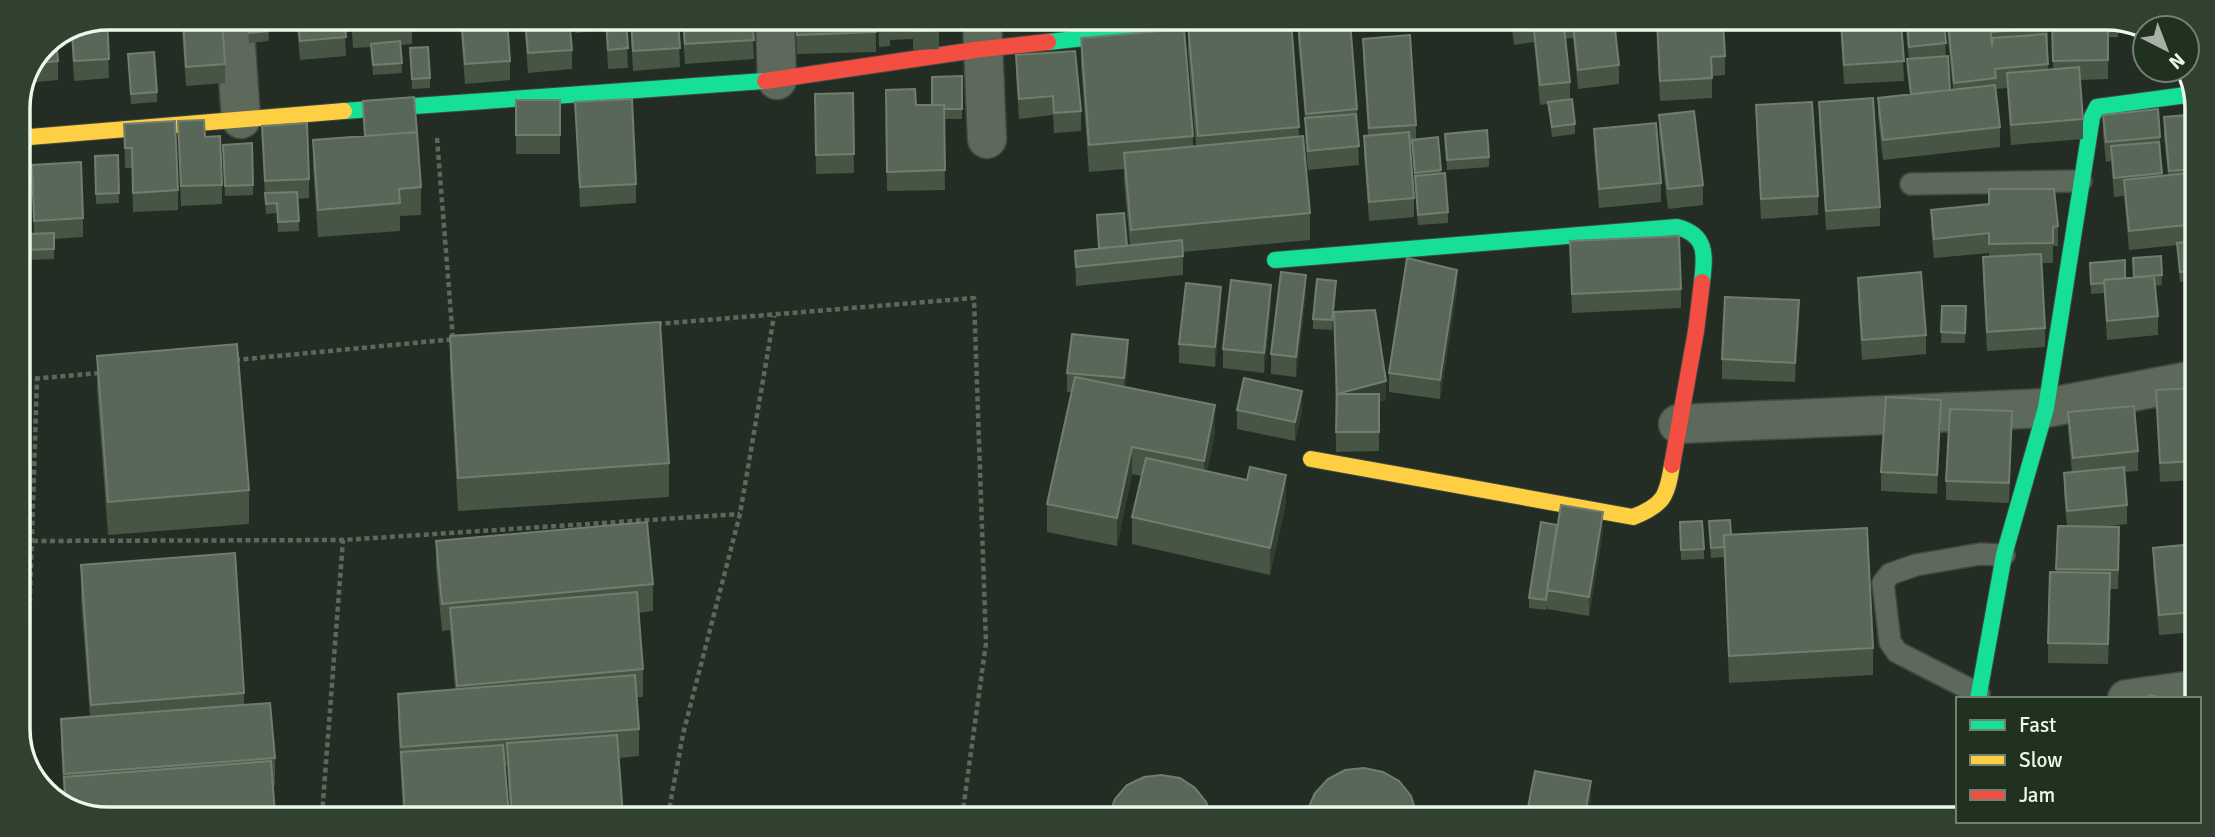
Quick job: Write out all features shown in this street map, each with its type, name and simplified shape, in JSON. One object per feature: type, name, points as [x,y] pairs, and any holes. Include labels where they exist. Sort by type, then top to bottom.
[{"type":"street","points":[[235,30],[241,120]]},
{"type":"street","points":[[775,30],[777,80]]},
{"type":"street","points":[[30,137],[434,103],[777,80],[982,34],[1130,30]]},
{"type":"street","points":[[982,34],[987,139]]},
{"type":"street","points":[[1978,696],[2004,555],[2046,408],[2092,117],[2097,107],[2184,95]]},
{"type":"street","points":[[1275,260],[1677,227],[1689,230],[1699,242],[1704,254],[1696,331],[1668,489],[1654,509],[1633,517],[1311,459]]},
{"type":"street","points":[[1678,424],[2046,408],[2185,382]]},
{"type":"street","points":[[2142,697],[2185,691]]},
{"type":"lane","points":[[1911,184],[2081,181]]},
{"type":"lane","points":[[1978,696],[1897,652],[1889,642],[1883,583],[1890,574],[1916,565],[1980,554],[2004,555]]},
{"type":"path","points":[[434,103],[453,340]]},
{"type":"path","points":[[648,325],[974,298],[986,643],[963,807]]},
{"type":"path","points":[[670,807],[683,734],[740,514],[774,316]]},
{"type":"path","points":[[231,360],[467,338]]},
{"type":"path","points":[[30,379],[107,372]]},
{"type":"path","points":[[30,621],[37,379]]},
{"type":"path","points":[[33,541],[343,540],[740,514]]},
{"type":"path","points":[[323,807],[343,540]]},
{"type":"building","points":[[108,30],[109,59],[74,61],[72,39],[92,31]]},
{"type":"building","points":[[184,30],[223,30],[225,64],[186,67]]},
{"type":"building","points":[[249,30],[269,30],[269,31],[249,33]]},
{"type":"building","points":[[299,30],[346,30],[346,37],[300,41]]},
{"type":"building","points":[[462,30],[508,30],[510,61],[465,64]]},
{"type":"building","points":[[526,30],[570,30],[572,50],[528,53]]},
{"type":"building","points":[[607,30],[627,30],[628,48],[608,50]]},
{"type":"building","points":[[632,30],[679,30],[680,48],[633,51]]},
{"type":"building","points":[[684,30],[753,30],[754,40],[685,44]]},
{"type":"building","points":[[797,30],[876,30],[876,32],[797,35]]},
{"type":"building","points":[[1184,30],[1193,136],[1089,145],[1081,38]]},
{"type":"building","points":[[1188,30],[1292,30],[1299,127],[1198,136]]},
{"type":"building","points":[[1299,30],[1351,30],[1357,109],[1306,114]]},
{"type":"building","points":[[1534,30],[1564,30],[1570,82],[1540,85]]},
{"type":"building","points":[[1574,30],[1615,30],[1619,65],[1578,70]]},
{"type":"building","points":[[1657,30],[1724,30],[1725,56],[1711,57],[1712,78],[1660,81]]},
{"type":"building","points":[[1842,30],[1902,30],[1904,61],[1844,65]]},
{"type":"building","points":[[1908,30],[1945,30],[1946,43],[1909,47]]},
{"type":"building","points":[[1949,30],[1991,30],[1992,47],[1993,38],[2046,34],[2048,64],[1995,69],[1996,78],[1954,83]]},
{"type":"building","points":[[2052,30],[2108,30],[2108,60],[2053,61]]},
{"type":"building","points":[[1410,35],[1416,125],[1369,128],[1363,39]]},
{"type":"building","points":[[400,41],[402,63],[373,65],[371,44]]},
{"type":"building","points":[[428,47],[430,78],[412,79],[410,48]]},
{"type":"building","points":[[57,49],[58,61],[45,62]]},
{"type":"building","points":[[1075,51],[1081,111],[1054,113],[1053,96],[1019,99],[1016,55]]},
{"type":"building","points":[[154,52],[157,92],[131,94],[128,54]]},
{"type":"building","points":[[1948,56],[1950,90],[1911,94],[1907,59]]},
{"type":"building","points":[[2079,67],[2083,119],[2011,125],[2007,73]]},
{"type":"building","points":[[962,76],[962,109],[944,109],[944,105],[932,105],[932,77]]},
{"type":"building","points":[[1995,85],[2000,127],[1883,140],[1878,98]]},
{"type":"building","points":[[915,89],[916,105],[944,105],[945,170],[887,172],[886,90]]},
{"type":"building","points":[[853,93],[854,154],[816,155],[815,94]]},
{"type":"building","points":[[414,97],[417,132],[365,136],[363,101]]},
{"type":"building","points":[[1873,98],[1880,207],[1826,211],[1819,102]]},
{"type":"building","points":[[632,99],[636,184],[580,187],[575,102]]},
{"type":"building","points":[[1572,99],[1575,124],[1552,127],[1548,102]]},
{"type":"building","points":[[516,100],[560,100],[560,135],[516,135]]},
{"type":"building","points":[[1812,102],[1818,196],[1761,199],[1756,105]]},
{"type":"building","points":[[2158,109],[2160,137],[2106,142],[2103,115]]},
{"type":"building","points":[[1694,111],[1703,185],[1668,189],[1659,115]]},
{"type":"building","points":[[1356,114],[1359,146],[1308,151],[1305,118]]},
{"type":"building","points":[[2185,115],[2185,170],[2169,171],[2164,117]]},
{"type":"building","points":[[204,120],[205,137],[220,136],[222,185],[181,186],[178,121]]},
{"type":"building","points":[[175,121],[178,190],[133,193],[132,148],[125,148],[124,124]]},
{"type":"building","points":[[307,123],[309,179],[265,181],[262,126]]},
{"type":"building","points":[[1656,123],[1661,183],[1599,189],[1594,129]]},
{"type":"building","points":[[1487,130],[1489,157],[1447,160],[1445,134]]},
{"type":"building","points":[[417,132],[421,187],[399,189],[400,203],[318,210],[313,140]]},
{"type":"building","points":[[1409,132],[1414,198],[1369,202],[1364,136]]},
{"type":"building","points":[[1303,136],[1310,213],[1131,230],[1124,153]]},
{"type":"building","points":[[1438,137],[1441,170],[1415,173],[1412,140]]},
{"type":"building","points":[[2159,142],[2162,173],[2114,178],[2111,146]]},
{"type":"building","points":[[252,143],[253,185],[225,186],[223,145]]},
{"type":"building","points":[[118,155],[119,193],[96,194],[95,156]]},
{"type":"building","points":[[81,162],[83,218],[34,221],[32,165]]},
{"type":"building","points":[[1445,173],[1448,212],[1418,215],[1415,176]]},
{"type":"building","points":[[2185,173],[2185,225],[2129,231],[2124,180]]},
{"type":"building","points":[[1989,189],[2054,189],[2058,226],[2053,227],[2053,243],[1989,244],[1989,233],[1934,239],[1931,210],[1989,204]]},
{"type":"building","points":[[297,192],[299,221],[278,222],[277,203],[266,204],[265,193]]},
{"type":"building","points":[[1124,213],[1127,246],[1099,248],[1097,215]]},
{"type":"building","points":[[54,233],[54,249],[30,250],[30,234]]},
{"type":"building","points":[[1679,236],[1681,289],[1572,294],[1570,241]]},
{"type":"building","points":[[1182,240],[1183,256],[1076,267],[1075,251]]},
{"type":"building","points":[[2185,242],[2185,272],[2180,272],[2177,243]]},
{"type":"building","points":[[2041,254],[2045,328],[1987,332],[1983,257]]},
{"type":"building","points":[[2161,256],[2162,275],[2134,277],[2133,258]]},
{"type":"building","points":[[1407,258],[1457,270],[1440,380],[1389,373]]},
{"type":"building","points":[[2125,260],[2125,278],[2091,284],[2090,263]]},
{"type":"building","points":[[1281,272],[1306,275],[1296,357],[1271,354]]},
{"type":"building","points":[[1921,272],[1926,335],[1862,340],[1858,278]]},
{"type":"building","points":[[2154,276],[2158,316],[2107,321],[2104,280]]},
{"type":"building","points":[[1317,279],[1336,281],[1332,320],[1313,319]]},
{"type":"building","points":[[1231,280],[1271,285],[1264,353],[1223,349]]},
{"type":"building","points":[[1186,283],[1221,287],[1215,347],[1179,344]]},
{"type":"building","points":[[1725,297],[1799,300],[1795,363],[1722,359]]},
{"type":"building","points":[[1942,306],[1966,306],[1965,333],[1941,332]]},
{"type":"building","points":[[1375,310],[1386,381],[1337,394],[1334,312]]},
{"type":"building","points":[[660,322],[669,463],[458,478],[450,336]]},
{"type":"building","points":[[1072,334],[1128,340],[1124,378],[1067,373]]},
{"type":"building","points":[[237,344],[249,490],[108,502],[97,356]]},
{"type":"building","points":[[1075,377],[1215,405],[1204,461],[1132,447],[1117,518],[1047,504]]},
{"type":"building","points":[[1244,378],[1302,391],[1295,422],[1237,410]]},
{"type":"building","points":[[2185,389],[2185,462],[2160,463],[2156,390]]},
{"type":"building","points":[[1337,394],[1379,394],[1379,432],[1336,432]]},
{"type":"building","points":[[1886,397],[1941,400],[1937,475],[1881,472]]},
{"type":"building","points":[[2134,406],[2138,451],[2073,458],[2068,412]]},
{"type":"building","points":[[1950,409],[2012,411],[2009,483],[1946,481]]},
{"type":"building","points":[[1146,458],[1247,480],[1250,467],[1286,475],[1270,548],[1132,517]]},
{"type":"building","points":[[2124,467],[2127,505],[2067,511],[2064,473]]},
{"type":"building","points":[[1561,505],[1603,512],[1589,597],[1547,590]]},
{"type":"building","points":[[1730,520],[1731,535],[1724,535],[1724,547],[1711,548],[1709,521]]},
{"type":"building","points":[[1702,521],[1704,549],[1681,550],[1680,522]]},
{"type":"building","points":[[647,522],[653,584],[442,604],[436,541]]},
{"type":"building","points":[[1541,522],[1557,525],[1546,600],[1529,598]]},
{"type":"building","points":[[2058,526],[2119,527],[2118,570],[2056,569]]},
{"type":"building","points":[[1867,528],[1873,648],[1729,656],[1724,535]]},
{"type":"building","points":[[2185,545],[2185,613],[2159,615],[2153,548]]},
{"type":"building","points":[[235,553],[244,693],[91,705],[81,565]]},
{"type":"building","points":[[2050,572],[2110,573],[2108,644],[2048,643]]},
{"type":"building","points":[[637,592],[643,669],[457,686],[450,608]]},
{"type":"building","points":[[635,675],[639,729],[401,747],[398,694]]},
{"type":"building","points":[[270,703],[275,758],[64,774],[61,719]]},
{"type":"building","points":[[617,735],[622,807],[511,807],[507,743]]},
{"type":"building","points":[[503,745],[508,807],[404,807],[401,752]]},
{"type":"building","points":[[271,761],[274,807],[92,806],[65,795],[64,777]]},
{"type":"building","points":[[1364,768],[1383,772],[1399,781],[1411,796],[1414,807],[1309,807],[1315,793],[1328,779],[1345,770]]},
{"type":"building","points":[[1535,771],[1591,781],[1586,807],[1528,807]]},
{"type":"building","points":[[1161,775],[1180,778],[1195,788],[1208,807],[1112,807],[1127,785],[1144,777]]},
{"type":"traffic: fast","points":[[1048,42],[1158,30]]},
{"type":"traffic: fast","points":[[344,111],[765,81]]},
{"type":"traffic: fast","points":[[1978,697],[2004,555],[2046,408],[2092,117],[2097,107],[2184,95]]},
{"type":"traffic: fast","points":[[1275,260],[1677,227],[1694,235],[1699,241],[1704,255],[1702,282]]},
{"type":"traffic: slow","points":[[30,137],[344,111]]},
{"type":"traffic: slow","points":[[1311,459],[1633,517],[1651,508],[1662,498],[1672,465]]},
{"type":"traffic: jam","points":[[765,81],[1048,42]]},
{"type":"traffic: jam","points":[[1672,465],[1702,282]]}]
